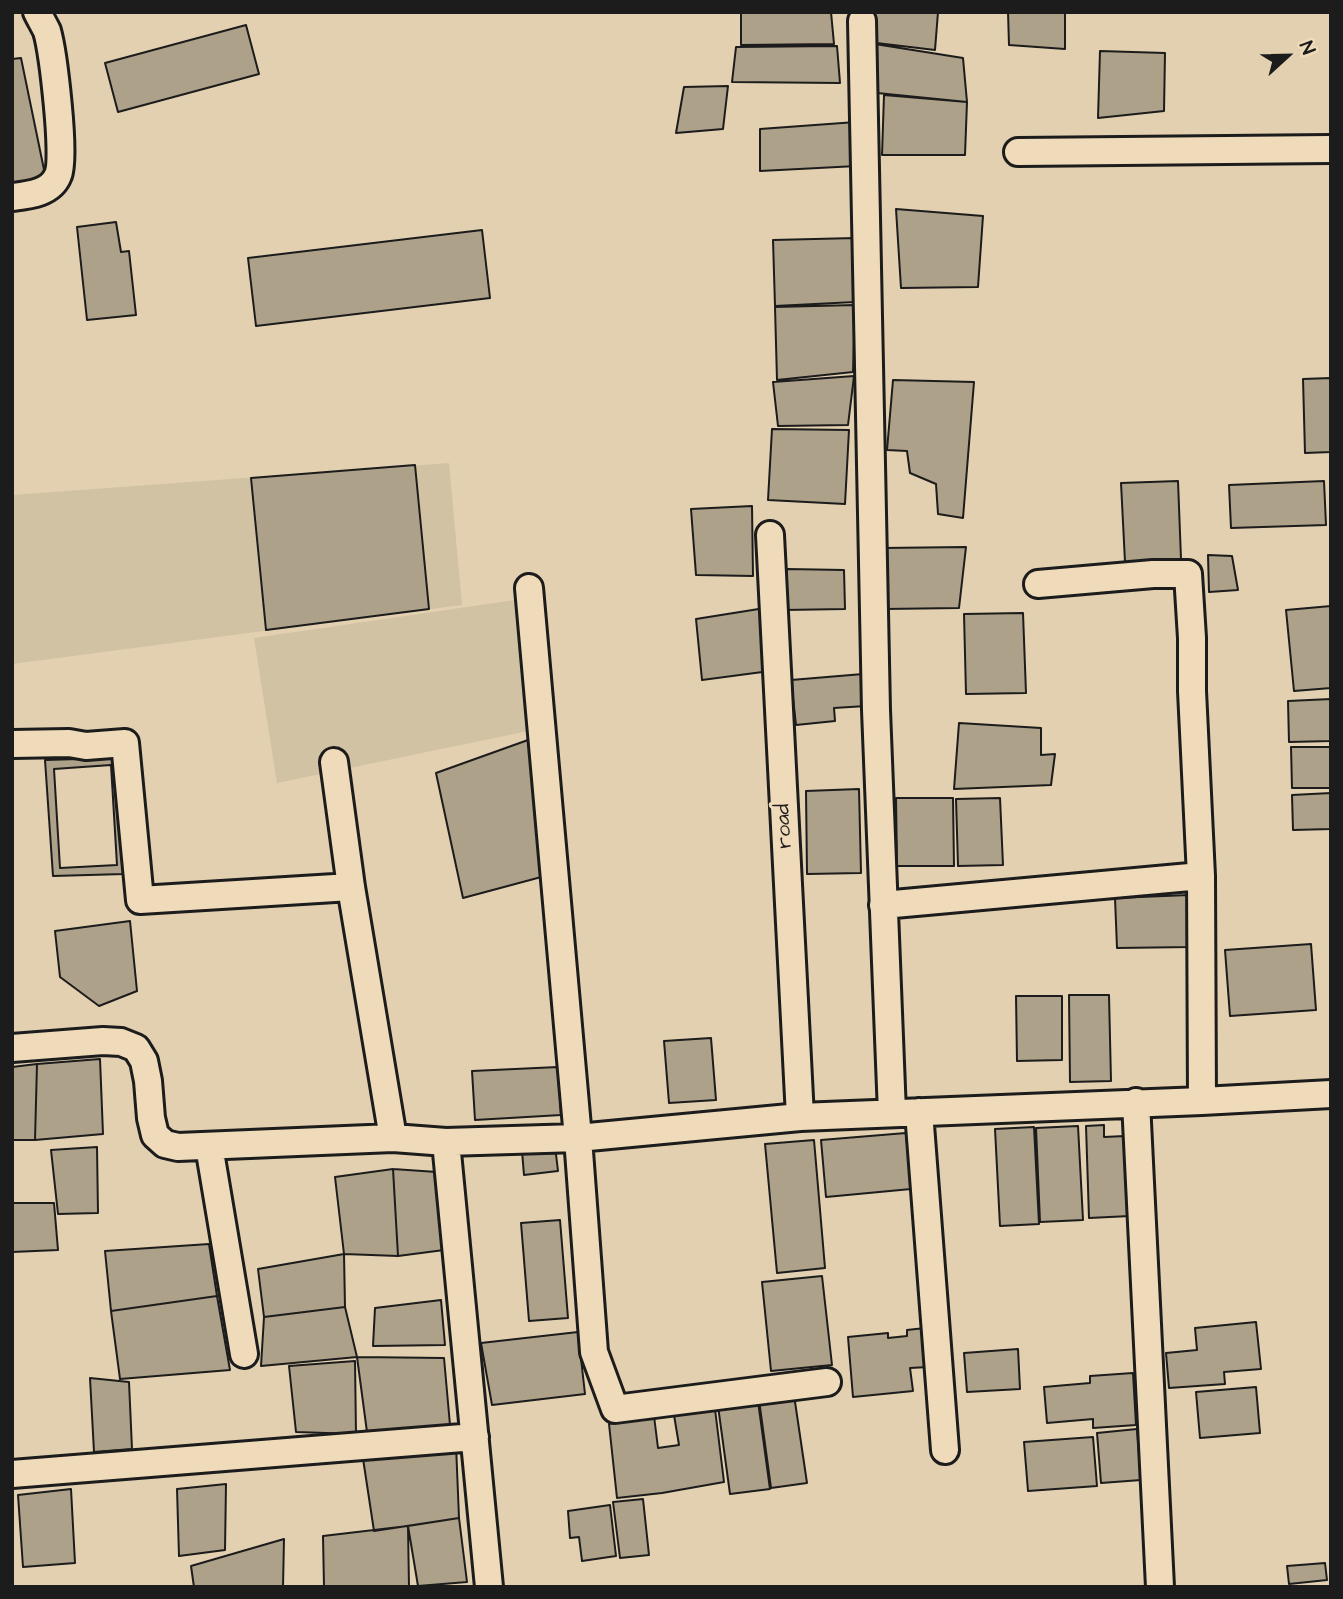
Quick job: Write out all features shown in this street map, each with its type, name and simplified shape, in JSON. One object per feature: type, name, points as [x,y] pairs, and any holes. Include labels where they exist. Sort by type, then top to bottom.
[{"type":"street","points":[[12,197],[48,189],[58,175],[60,164],[52,57],[46,30],[37,12]]},
{"type":"street","points":[[862,21],[876,710],[892,1113]]},
{"type":"street","points":[[1018,152],[1331,149]]},
{"type":"street","name":"road","points":[[770,535],[800,1117]]},
{"type":"street","points":[[1038,584],[1153,573],[1188,574],[1201,876],[1202,1101]]},
{"type":"street","points":[[529,588],[578,1138],[594,1352],[615,1409],[827,1382]]},
{"type":"street","points":[[12,744],[69,743],[86,746],[125,743],[140,900],[351,887]]},
{"type":"street","points":[[334,762],[351,887],[393,1138]]},
{"type":"street","points":[[883,905],[1201,876]]},
{"type":"street","points":[[12,1048],[103,1041],[121,1042],[136,1048],[144,1061],[155,1135],[165,1144],[178,1147],[393,1138],[446,1142],[578,1138],[800,1117],[1331,1094]]},
{"type":"street","points":[[1136,1102],[1160,1587]]},
{"type":"street","points":[[919,1112],[945,1450]]},
{"type":"street","points":[[446,1142],[489,1587]]},
{"type":"street","points":[[209,1146],[244,1354]]},
{"type":"street","points":[[12,1474],[475,1437]]},
{"type":"shaded area","points":[[449,463],[462,605],[12,664],[12,495]]},
{"type":"shaded area","points":[[522,599],[543,728],[277,783],[254,638]]},
{"type":"building","points":[[741,12],[831,12],[834,44],[741,45]]},
{"type":"building","points":[[869,12],[938,12],[935,50],[868,42]]},
{"type":"building","points":[[1008,12],[1065,12],[1065,49],[1009,45]]},
{"type":"building","points":[[246,25],[259,74],[118,112],[105,63]]},
{"type":"building","points":[[875,44],[963,58],[967,102],[877,93]]},
{"type":"building","points":[[837,46],[840,83],[732,82],[736,47]]},
{"type":"building","points":[[1100,51],[1165,53],[1164,111],[1098,118]]},
{"type":"building","points":[[21,58],[48,189],[12,190],[12,59]]},
{"type":"building","points":[[728,86],[723,129],[676,133],[684,87]]},
{"type":"building","points":[[884,95],[967,102],[965,155],[882,155]]},
{"type":"building","points":[[856,122],[857,166],[760,171],[760,129]]},
{"type":"building","points":[[896,209],[983,216],[978,287],[901,288]]},
{"type":"building","points":[[116,222],[121,252],[129,251],[136,315],[87,320],[77,227]]},
{"type":"building","points":[[482,230],[490,298],[256,326],[248,258]]},
{"type":"building","points":[[856,238],[855,302],[775,306],[773,240]]},
{"type":"building","points":[[855,305],[853,372],[777,380],[775,307]]},
{"type":"building","points":[[854,376],[848,425],[778,426],[773,382]]},
{"type":"building","points":[[1331,378],[1331,452],[1305,453],[1303,379]]},
{"type":"building","points":[[893,380],[974,382],[963,518],[938,514],[936,484],[910,473],[907,451],[887,450]]},
{"type":"building","points":[[772,429],[849,430],[845,504],[768,500]]},
{"type":"building","points":[[415,465],[429,609],[266,630],[251,478]]},
{"type":"building","points":[[1178,481],[1181,559],[1125,562],[1121,483]]},
{"type":"building","points":[[1324,481],[1326,525],[1231,528],[1229,485]]},
{"type":"building","points":[[752,506],[753,576],[696,575],[691,509]]},
{"type":"building","points":[[966,547],[959,608],[884,609],[882,548]]},
{"type":"building","points":[[1208,555],[1232,556],[1238,590],[1209,592]]},
{"type":"building","points":[[787,569],[844,570],[845,609],[784,610]]},
{"type":"building","points":[[1331,606],[1331,688],[1294,691],[1286,610]]},
{"type":"building","points":[[765,608],[770,671],[702,680],[696,619]]},
{"type":"building","points":[[1023,613],[1026,693],[966,694],[964,614]]},
{"type":"building","points":[[863,674],[866,706],[834,708],[835,721],[796,725],[791,680]]},
{"type":"building","points":[[1331,699],[1331,741],[1289,742],[1288,701]]},
{"type":"building","points":[[959,723],[1041,728],[1041,755],[1055,754],[1051,785],[954,789]]},
{"type":"building","points":[[528,740],[545,876],[463,898],[436,773]]},
{"type":"building","points":[[1291,747],[1331,747],[1331,788],[1292,788]]},
{"type":"building","points":[[114,758],[124,874],[53,876],[45,760]]},
{"type":"building","points":[[111,765],[117,865],[60,868],[54,769]]},
{"type":"building","points":[[859,789],[861,873],[807,874],[806,791]]},
{"type":"building","points":[[1331,793],[1331,829],[1293,830],[1292,795]]},
{"type":"building","points":[[896,798],[953,798],[954,866],[897,866]]},
{"type":"building","points":[[1000,798],[1003,865],[958,866],[956,799]]},
{"type":"building","points":[[1189,895],[1191,947],[1117,948],[1115,898]]},
{"type":"building","points":[[130,921],[137,991],[99,1006],[60,977],[55,931]]},
{"type":"building","points":[[1311,944],[1316,1010],[1230,1016],[1225,950]]},
{"type":"building","points":[[1069,995],[1109,995],[1111,1081],[1070,1082]]},
{"type":"building","points":[[1016,996],[1062,996],[1062,1060],[1017,1061]]},
{"type":"building","points":[[711,1038],[716,1100],[669,1103],[664,1041]]},
{"type":"building","points":[[100,1059],[103,1134],[35,1140],[37,1064]]},
{"type":"building","points":[[37,1064],[35,1140],[12,1140],[12,1067]]},
{"type":"building","points":[[558,1067],[561,1115],[475,1120],[472,1071]]},
{"type":"building","points":[[1104,1125],[1104,1137],[1125,1136],[1130,1216],[1089,1218],[1086,1126]]},
{"type":"building","points":[[1078,1126],[1083,1220],[1040,1222],[1036,1128]]},
{"type":"building","points":[[1034,1127],[1039,1224],[1000,1226],[995,1129]]},
{"type":"building","points":[[906,1133],[911,1189],[826,1197],[821,1140]]},
{"type":"building","points":[[814,1140],[825,1268],[777,1273],[765,1144]]},
{"type":"building","points":[[555,1146],[558,1171],[524,1175],[522,1151]]},
{"type":"building","points":[[97,1147],[98,1213],[58,1214],[51,1150]]},
{"type":"building","points":[[393,1169],[437,1172],[444,1250],[398,1256]]},
{"type":"building","points":[[393,1169],[398,1256],[344,1254],[335,1177]]},
{"type":"building","points":[[12,1203],[54,1203],[58,1250],[12,1252]]},
{"type":"building","points":[[560,1220],[568,1318],[529,1321],[521,1223]]},
{"type":"building","points":[[209,1244],[217,1296],[111,1311],[105,1251]]},
{"type":"building","points":[[344,1254],[345,1307],[264,1317],[258,1269]]},
{"type":"building","points":[[822,1276],[832,1365],[771,1371],[762,1282]]},
{"type":"building","points":[[217,1296],[230,1370],[120,1379],[111,1311]]},
{"type":"building","points":[[441,1300],[445,1345],[373,1346],[375,1308]]},
{"type":"building","points":[[345,1307],[357,1357],[261,1366],[264,1317]]},
{"type":"building","points":[[1256,1322],[1261,1369],[1224,1372],[1225,1384],[1169,1388],[1166,1353],[1197,1350],[1195,1328]]},
{"type":"building","points":[[925,1328],[928,1367],[910,1368],[913,1391],[853,1397],[848,1337],[888,1333],[888,1338],[907,1336],[907,1330]]},
{"type":"building","points":[[578,1332],[585,1394],[492,1405],[481,1343]]},
{"type":"building","points":[[1018,1349],[1020,1389],[967,1392],[964,1353]]},
{"type":"building","points":[[357,1357],[444,1358],[450,1425],[367,1432]]},
{"type":"building","points":[[355,1361],[356,1434],[296,1432],[289,1366]]},
{"type":"building","points":[[1133,1373],[1136,1425],[1093,1428],[1093,1419],[1047,1423],[1044,1387],[1090,1383],[1090,1376]]},
{"type":"building","points":[[90,1378],[129,1382],[132,1449],[94,1452]]},
{"type":"building","points":[[1256,1387],[1260,1433],[1200,1438],[1196,1392]]},
{"type":"building","points":[[794,1395],[807,1483],[771,1488],[759,1400]]},
{"type":"building","points":[[758,1401],[770,1489],[730,1494],[718,1406]]},
{"type":"building","points":[[715,1409],[724,1482],[617,1498],[609,1424],[654,1416],[658,1448],[679,1445],[674,1415]]},
{"type":"building","points":[[1137,1429],[1141,1480],[1101,1483],[1097,1433]]},
{"type":"building","points":[[1093,1437],[1097,1486],[1028,1491],[1024,1442]]},
{"type":"building","points":[[456,1445],[459,1518],[374,1531],[362,1452]]},
{"type":"building","points":[[226,1484],[225,1550],[179,1556],[177,1489]]},
{"type":"building","points":[[71,1489],[75,1563],[23,1567],[18,1495]]},
{"type":"building","points":[[643,1499],[649,1555],[620,1558],[613,1502]]},
{"type":"building","points":[[610,1505],[616,1556],[582,1561],[579,1537],[570,1538],[568,1511]]},
{"type":"building","points":[[459,1518],[467,1582],[418,1586],[408,1526]]},
{"type":"building","points":[[408,1526],[409,1587],[324,1587],[323,1536]]},
{"type":"building","points":[[284,1539],[283,1587],[194,1587],[191,1566]]},
{"type":"building","points":[[1325,1563],[1327,1580],[1289,1584],[1287,1566]]}]
